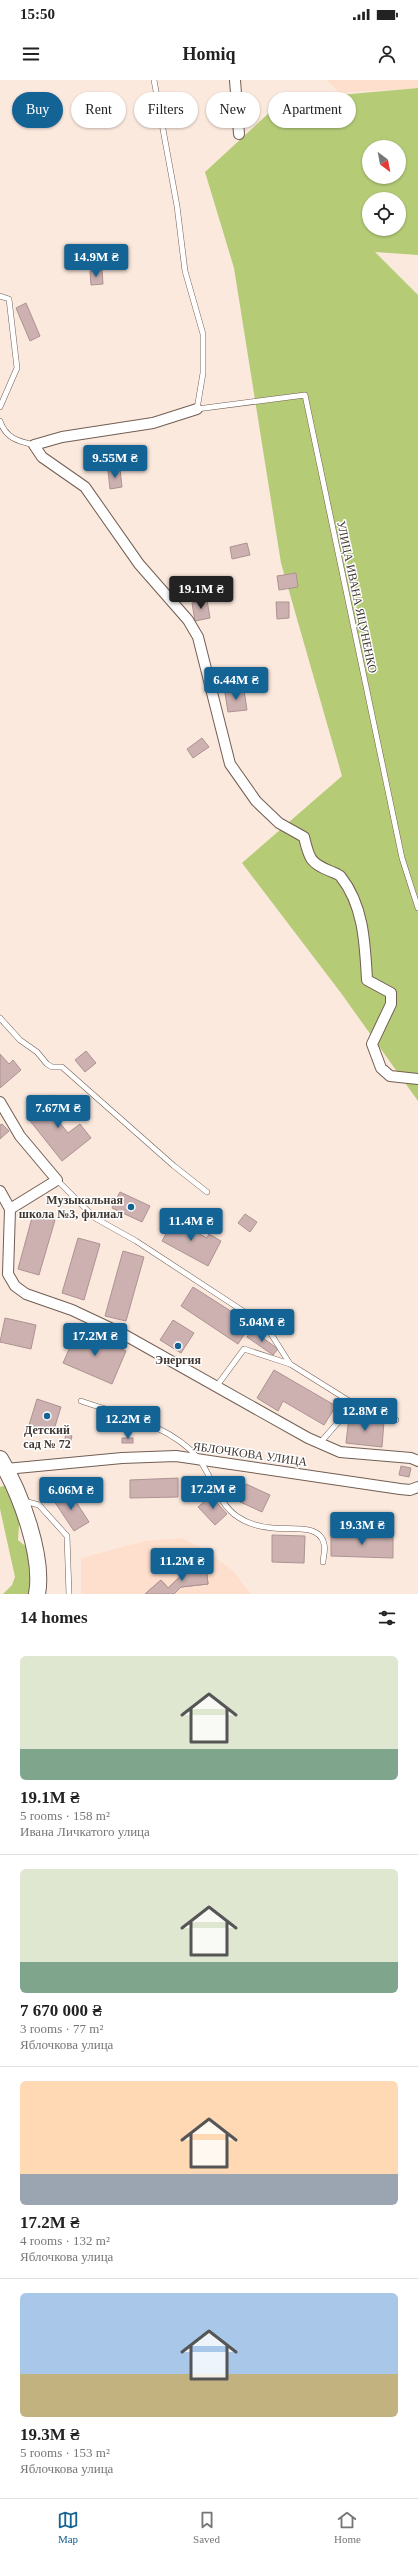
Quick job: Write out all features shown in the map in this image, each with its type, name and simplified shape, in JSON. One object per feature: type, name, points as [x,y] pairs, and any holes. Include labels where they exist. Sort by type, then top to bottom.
[{"type":"main road","points":[[3,1464],[19,1500],[36,1550],[39,1581],[36,1594]]},
{"type":"street","points":[[235,80],[239,134]]},
{"type":"street","points":[[197,409],[153,424],[62,437],[34,445],[42,457],[85,487],[139,564],[188,620],[198,638],[230,764],[256,802],[279,823],[304,838],[308,854],[315,865],[340,875],[356,903],[365,937],[367,980],[391,993],[391,1004],[372,1044],[381,1068],[390,1076],[418,1079]]},
{"type":"street","points":[[0,1102],[20,1136],[57,1180],[10,1209],[0,1191]]},
{"type":"street","name":"ЯБЛОЧКОВА УЛИЦА","points":[[10,1209],[8,1274],[14,1286],[26,1294],[72,1310],[123,1334],[216,1387],[320,1443],[340,1452],[411,1458],[418,1461]]},
{"type":"street","name":"ЯБЛОЧКОВА УЛИЦА","points":[[3,1464],[176,1456],[400,1489],[410,1490],[418,1487]]},
{"type":"lane","points":[[154,80],[177,206],[185,272],[203,334],[203,373],[197,409]]},
{"type":"lane","points":[[0,296],[9,299],[17,368],[0,407]]},
{"type":"lane","name":"УЛИЦА ИВАНА ЯЦУНЕНКО","points":[[197,409],[305,395],[402,858],[418,908]]},
{"type":"lane","points":[[0,421],[4,432],[16,441],[34,445]]},
{"type":"lane","points":[[0,1018],[20,1040],[37,1052],[47,1064],[52,1067],[62,1067],[174,1166],[207,1192]]},
{"type":"lane","points":[[57,1180],[95,1218],[136,1241],[266,1326],[290,1364]]},
{"type":"lane","points":[[216,1387],[244,1349],[290,1364],[354,1404],[396,1420]]},
{"type":"lane","points":[[81,1400],[174,1435],[199,1459],[226,1504],[237,1517],[251,1524],[273,1528],[300,1528],[312,1531],[321,1537],[324,1544],[323,1562]]},
{"type":"lane","points":[[320,1443],[354,1404]]},
{"type":"lane","points":[[19,1500],[39,1505],[67,1536],[69,1594]]},
{"type":"shaded area","points":[[326,80],[418,80],[418,88],[339,92]]},
{"type":"shaded area","points":[[183,1538],[205,1550],[232,1570],[251,1594],[81,1594],[81,1558],[145,1541]]},
{"type":"green space","points":[[418,88],[418,255],[375,252],[418,295],[418,1101],[341,993],[242,863],[342,776],[281,563],[234,268],[205,172],[253,128],[260,128],[260,121],[268,114],[268,128],[356,128],[356,94]]},
{"type":"green space","points":[[8,1485],[20,1512],[18,1540],[35,1554],[41,1569],[30,1579],[29,1594],[3,1594],[12,1585],[15,1577],[0,1509],[0,1487]]},
{"type":"building","points":[[102,270],[103,284],[91,285],[90,271]]},
{"type":"building","points":[[26,303],[40,336],[30,341],[16,308]]},
{"type":"building","points":[[120,469],[122,487],[110,489],[108,471]]},
{"type":"building","points":[[247,543],[250,555],[232,559],[230,547]]},
{"type":"building","points":[[296,573],[298,587],[279,590],[277,576]]},
{"type":"building","points":[[207,600],[210,618],[195,621],[192,603]]},
{"type":"building","points":[[276,602],[289,602],[289,618],[277,619]]},
{"type":"building","points":[[244,690],[247,710],[228,712],[225,693]]},
{"type":"building","points":[[202,738],[209,747],[193,758],[187,749]]},
{"type":"building","points":[[86,1051],[96,1063],[85,1072],[75,1060]]},
{"type":"building","points":[[0,1054],[9,1064],[13,1060],[21,1070],[0,1088]]},
{"type":"building","points":[[56,1095],[67,1109],[56,1118],[68,1133],[80,1124],[91,1138],[62,1161],[27,1117]]},
{"type":"building","points":[[2,1124],[9,1131],[0,1139],[0,1125]]},
{"type":"building","name":"Музыкальная школа №3, филиал","points":[[120,1192],[150,1206],[142,1222],[112,1208]]},
{"type":"building","points":[[33,1214],[55,1220],[39,1275],[18,1269]]},
{"type":"building","points":[[245,1214],[257,1222],[250,1232],[238,1223]]},
{"type":"building","points":[[176,1217],[186,1222],[184,1226],[207,1238],[209,1234],[221,1241],[208,1266],[162,1241]]},
{"type":"building","points":[[78,1238],[100,1244],[84,1300],[62,1293]]},
{"type":"building","points":[[123,1251],[144,1257],[126,1321],[105,1316]]},
{"type":"building","points":[[193,1287],[251,1324],[238,1344],[181,1306]]},
{"type":"building","points":[[5,1318],[36,1325],[31,1349],[0,1342]]},
{"type":"building","points":[[173,1320],[194,1333],[181,1353],[160,1340]]},
{"type":"building","points":[[78,1329],[126,1351],[112,1384],[63,1363]]},
{"type":"building","points":[[252,1330],[278,1349],[273,1355],[247,1337]]},
{"type":"building","points":[[274,1370],[336,1406],[324,1425],[283,1401],[278,1411],[257,1398]]},
{"type":"building","points":[[37,1399],[61,1407],[53,1433],[29,1425]]},
{"type":"building","points":[[349,1417],[384,1421],[382,1447],[346,1443]]},
{"type":"building","points":[[66,1434],[72,1436],[70,1444],[64,1442]]},
{"type":"building","points":[[122,1438],[133,1438],[133,1443],[122,1443]]},
{"type":"building","points":[[401,1466],[411,1468],[409,1477],[399,1475]]},
{"type":"building","points":[[178,1478],[178,1497],[130,1498],[130,1480]]},
{"type":"building","points":[[246,1484],[270,1495],[262,1512],[238,1501]]},
{"type":"building","points":[[69,1491],[89,1522],[74,1531],[54,1501]]},
{"type":"building","points":[[211,1496],[227,1514],[215,1525],[198,1507]]},
{"type":"building","points":[[367,1534],[367,1538],[393,1537],[393,1558],[331,1556],[331,1535]]},
{"type":"building","points":[[272,1535],[305,1536],[304,1563],[272,1562]]},
{"type":"building","points":[[206,1567],[208,1584],[181,1587],[174,1594],[145,1594],[161,1580],[168,1588],[182,1575],[183,1569]]},
{"type":"building","points":[[206,1567],[208,1584],[181,1587],[174,1594],[145,1594],[161,1580],[168,1588],[182,1575],[183,1569]]},
{"type":"place","name":"Музыкальная школа №3, филиал","points":[[131,1207]]},
{"type":"place","name":"Энергия","points":[[178,1346]]},
{"type":"place","name":"Детский сад № 72","points":[[47,1416]]}]
